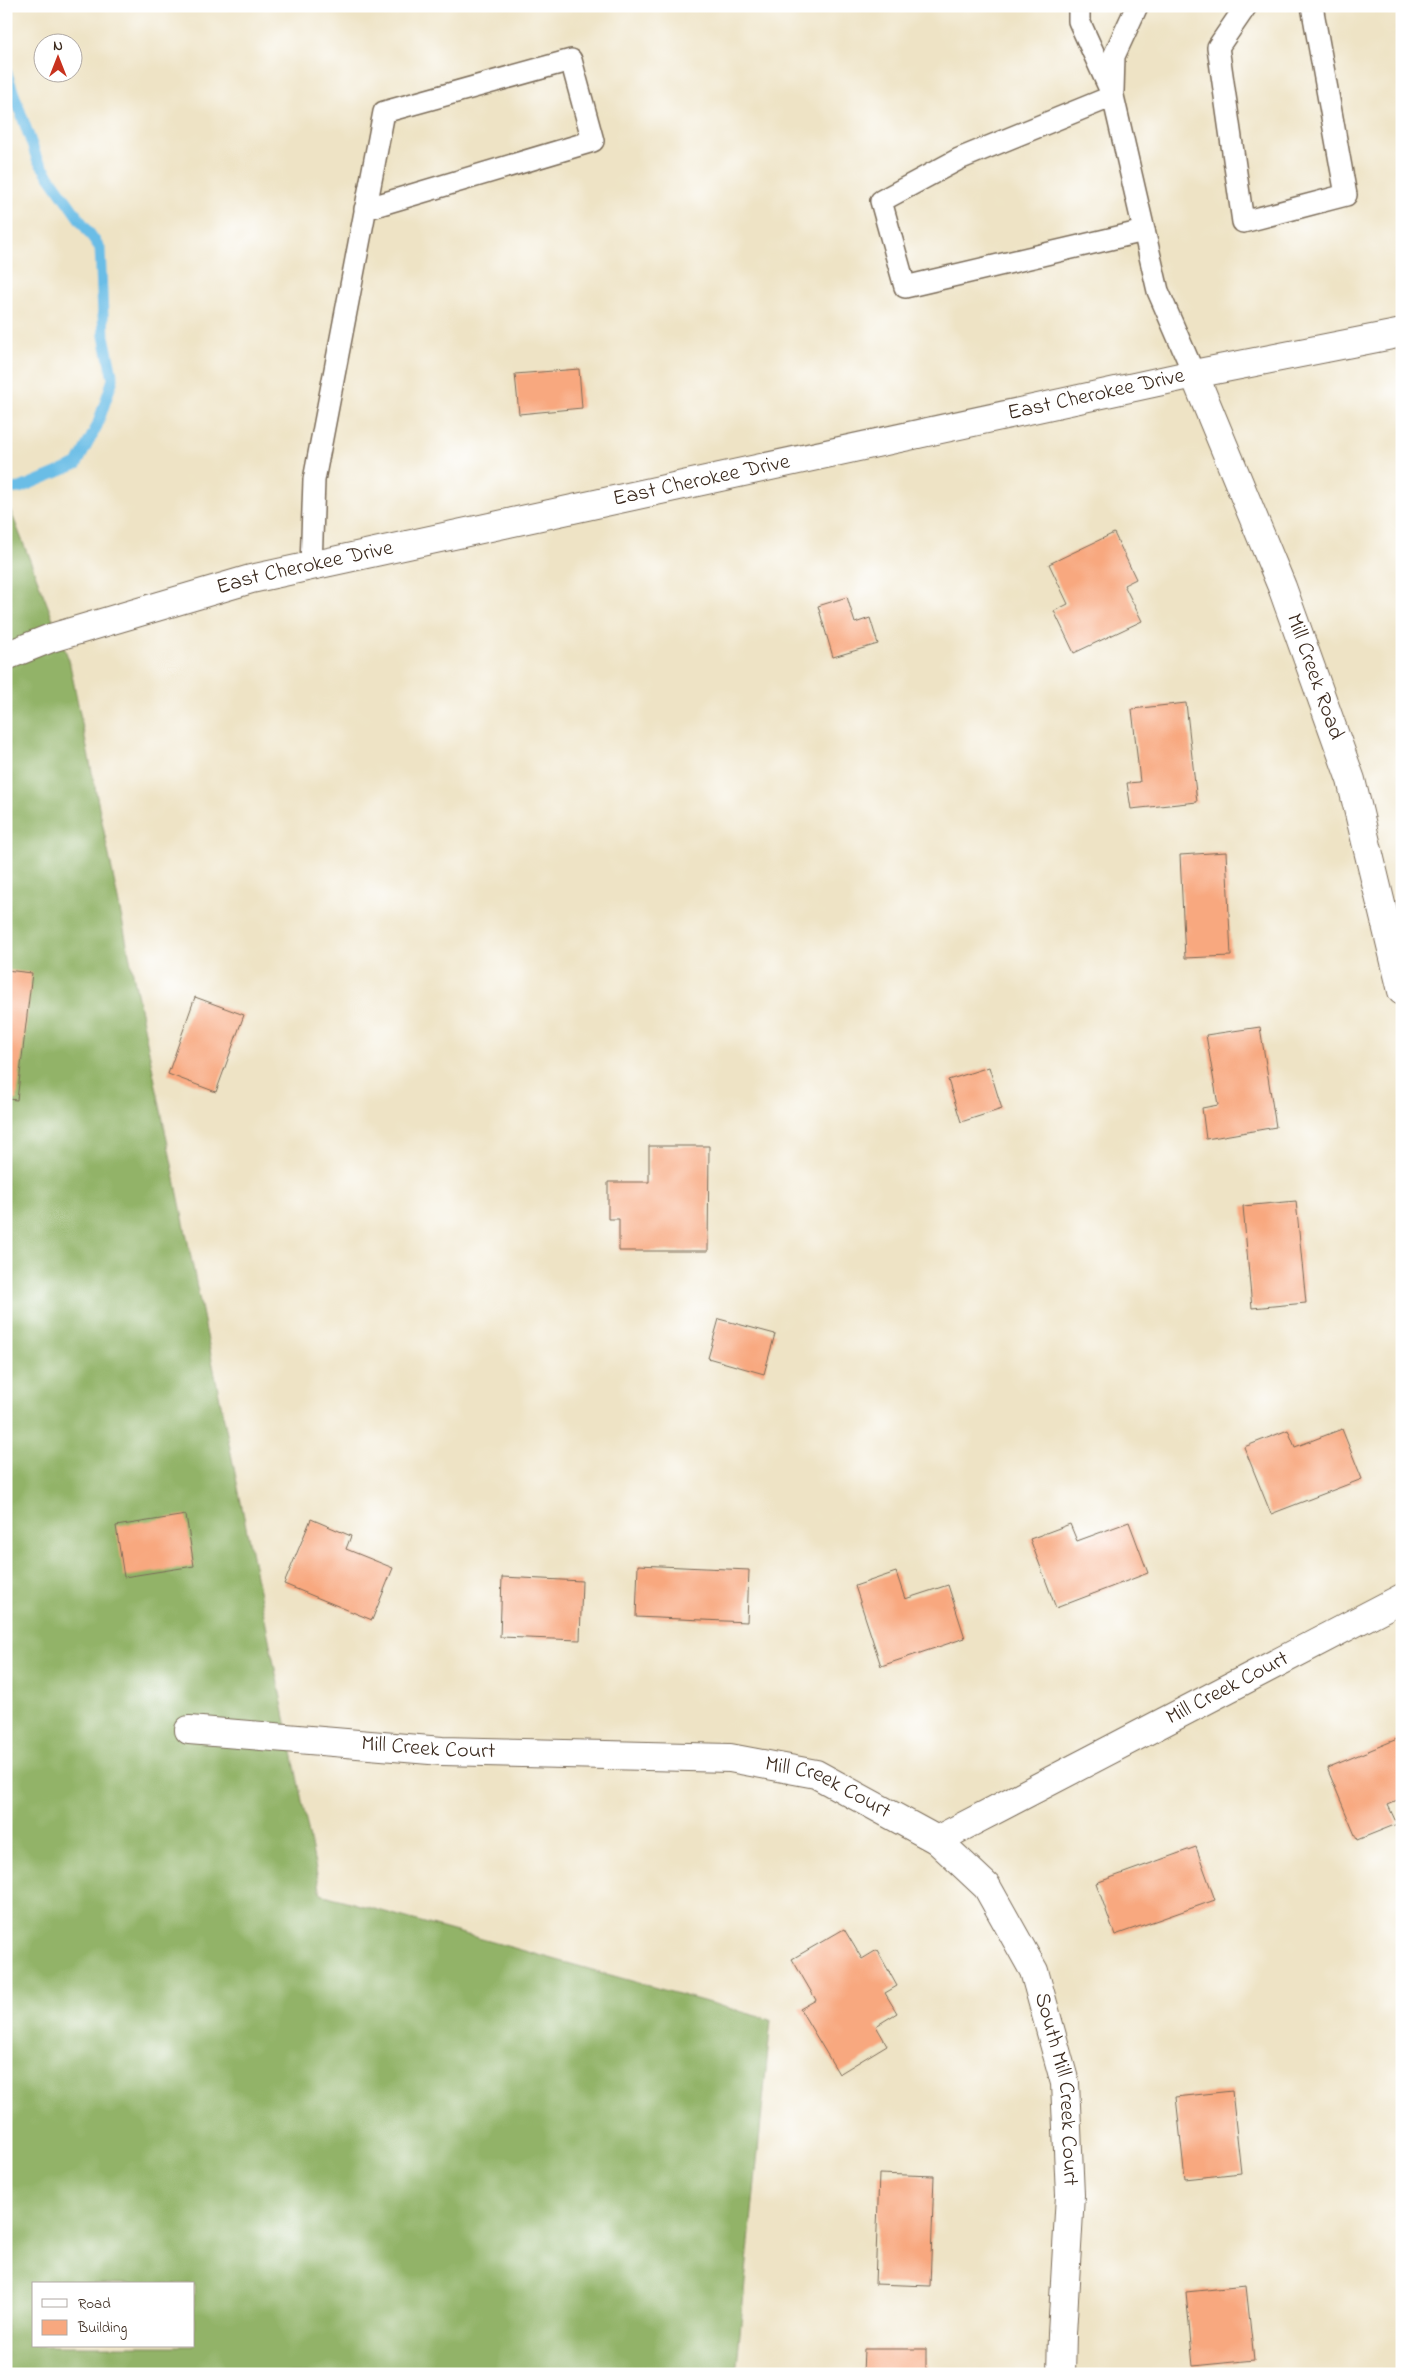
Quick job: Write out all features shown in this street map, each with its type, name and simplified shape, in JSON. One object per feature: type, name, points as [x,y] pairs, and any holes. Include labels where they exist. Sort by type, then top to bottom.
[{"type":"street","name":"East Cherokee Drive","points":[[6,656],[51,638],[251,579],[1194,374],[1402,334]]},
{"type":"street","name":"Mill Creek Road","points":[[1194,374],[1282,587],[1351,780],[1402,991]]},
{"type":"street","name":"Mill Creek Court","points":[[189,1730],[442,1751],[730,1758],[816,1774],[937,1840],[1402,1598]]},
{"type":"street","name":"South Mill Creek Court","points":[[937,1840],[987,1887],[1034,1971],[1065,2083],[1070,2195],[1061,2374]]},
{"type":"lane","points":[[1079,6],[1079,21],[1113,96],[1158,291],[1194,374]]},
{"type":"lane","points":[[1113,96],[1114,56],[1137,6]]},
{"type":"lane","points":[[1246,6],[1218,47],[1243,222],[1346,195],[1312,6]]},
{"type":"lane","points":[[311,566],[314,480],[384,112],[571,60],[594,141],[366,209]]},
{"type":"lane","points":[[1113,96],[959,159],[881,201],[905,287],[1144,231]]},
{"type":"green space","points":[[6,499],[69,660],[321,1894],[771,2020],[736,2374],[6,2374]]},
{"type":"building","points":[[579,369],[582,408],[519,414],[515,374]]},
{"type":"building","points":[[1114,533],[1136,579],[1124,585],[1142,621],[1074,653],[1054,611],[1068,604],[1049,564]]},
{"type":"building","points":[[847,597],[855,623],[870,618],[878,644],[833,657],[818,606]]},
{"type":"building","points":[[1186,703],[1197,802],[1131,809],[1127,783],[1140,782],[1132,709]]},
{"type":"building","points":[[1226,852],[1231,956],[1185,958],[1180,855]]},
{"type":"building","points":[[6,970],[32,973],[17,1100],[6,1099]]},
{"type":"building","points":[[195,997],[244,1015],[216,1092],[168,1074]]},
{"type":"building","points":[[1260,1027],[1276,1127],[1206,1139],[1202,1108],[1218,1105],[1206,1035]]},
{"type":"building","points":[[989,1067],[1002,1109],[961,1122],[948,1080]]},
{"type":"building","points":[[649,1146],[709,1146],[708,1251],[619,1251],[619,1219],[608,1219],[608,1182],[649,1182]]},
{"type":"building","points":[[1296,1201],[1306,1303],[1252,1308],[1243,1206]]},
{"type":"building","points":[[719,1319],[775,1334],[764,1374],[708,1358]]},
{"type":"building","points":[[1342,1429],[1362,1479],[1271,1514],[1244,1447],[1288,1430],[1295,1447]]},
{"type":"building","points":[[186,1515],[194,1566],[124,1577],[116,1526]]},
{"type":"building","points":[[311,1519],[351,1536],[346,1549],[393,1568],[372,1620],[284,1584]]},
{"type":"building","points":[[1129,1522],[1148,1573],[1056,1608],[1030,1539],[1070,1524],[1077,1541]]},
{"type":"building","points":[[638,1565],[749,1570],[747,1622],[636,1617]]},
{"type":"building","points":[[896,1572],[905,1599],[948,1585],[965,1638],[881,1666],[855,1586]]},
{"type":"building","points":[[502,1577],[582,1581],[580,1640],[500,1637]]},
{"type":"building","points":[[1402,1737],[1402,1799],[1388,1805],[1397,1824],[1357,1840],[1327,1768]]},
{"type":"building","points":[[1196,1847],[1215,1900],[1115,1935],[1096,1883]]},
{"type":"building","points":[[844,1929],[862,1959],[877,1950],[897,1986],[885,1993],[897,2013],[876,2026],[887,2045],[839,2074],[800,2009],[816,2000],[792,1959]]},
{"type":"building","points":[[1232,2091],[1241,2173],[1185,2179],[1176,2097]]},
{"type":"building","points":[[879,2174],[934,2176],[930,2286],[875,2284]]},
{"type":"building","points":[[1246,2286],[1254,2360],[1193,2366],[1186,2292]]},
{"type":"building","points":[[864,2349],[926,2349],[926,2374],[863,2374]]},
{"type":"waterway","points":[[6,71],[37,159],[100,248],[104,336],[113,379],[97,426],[77,464],[20,488],[6,489]]}]
